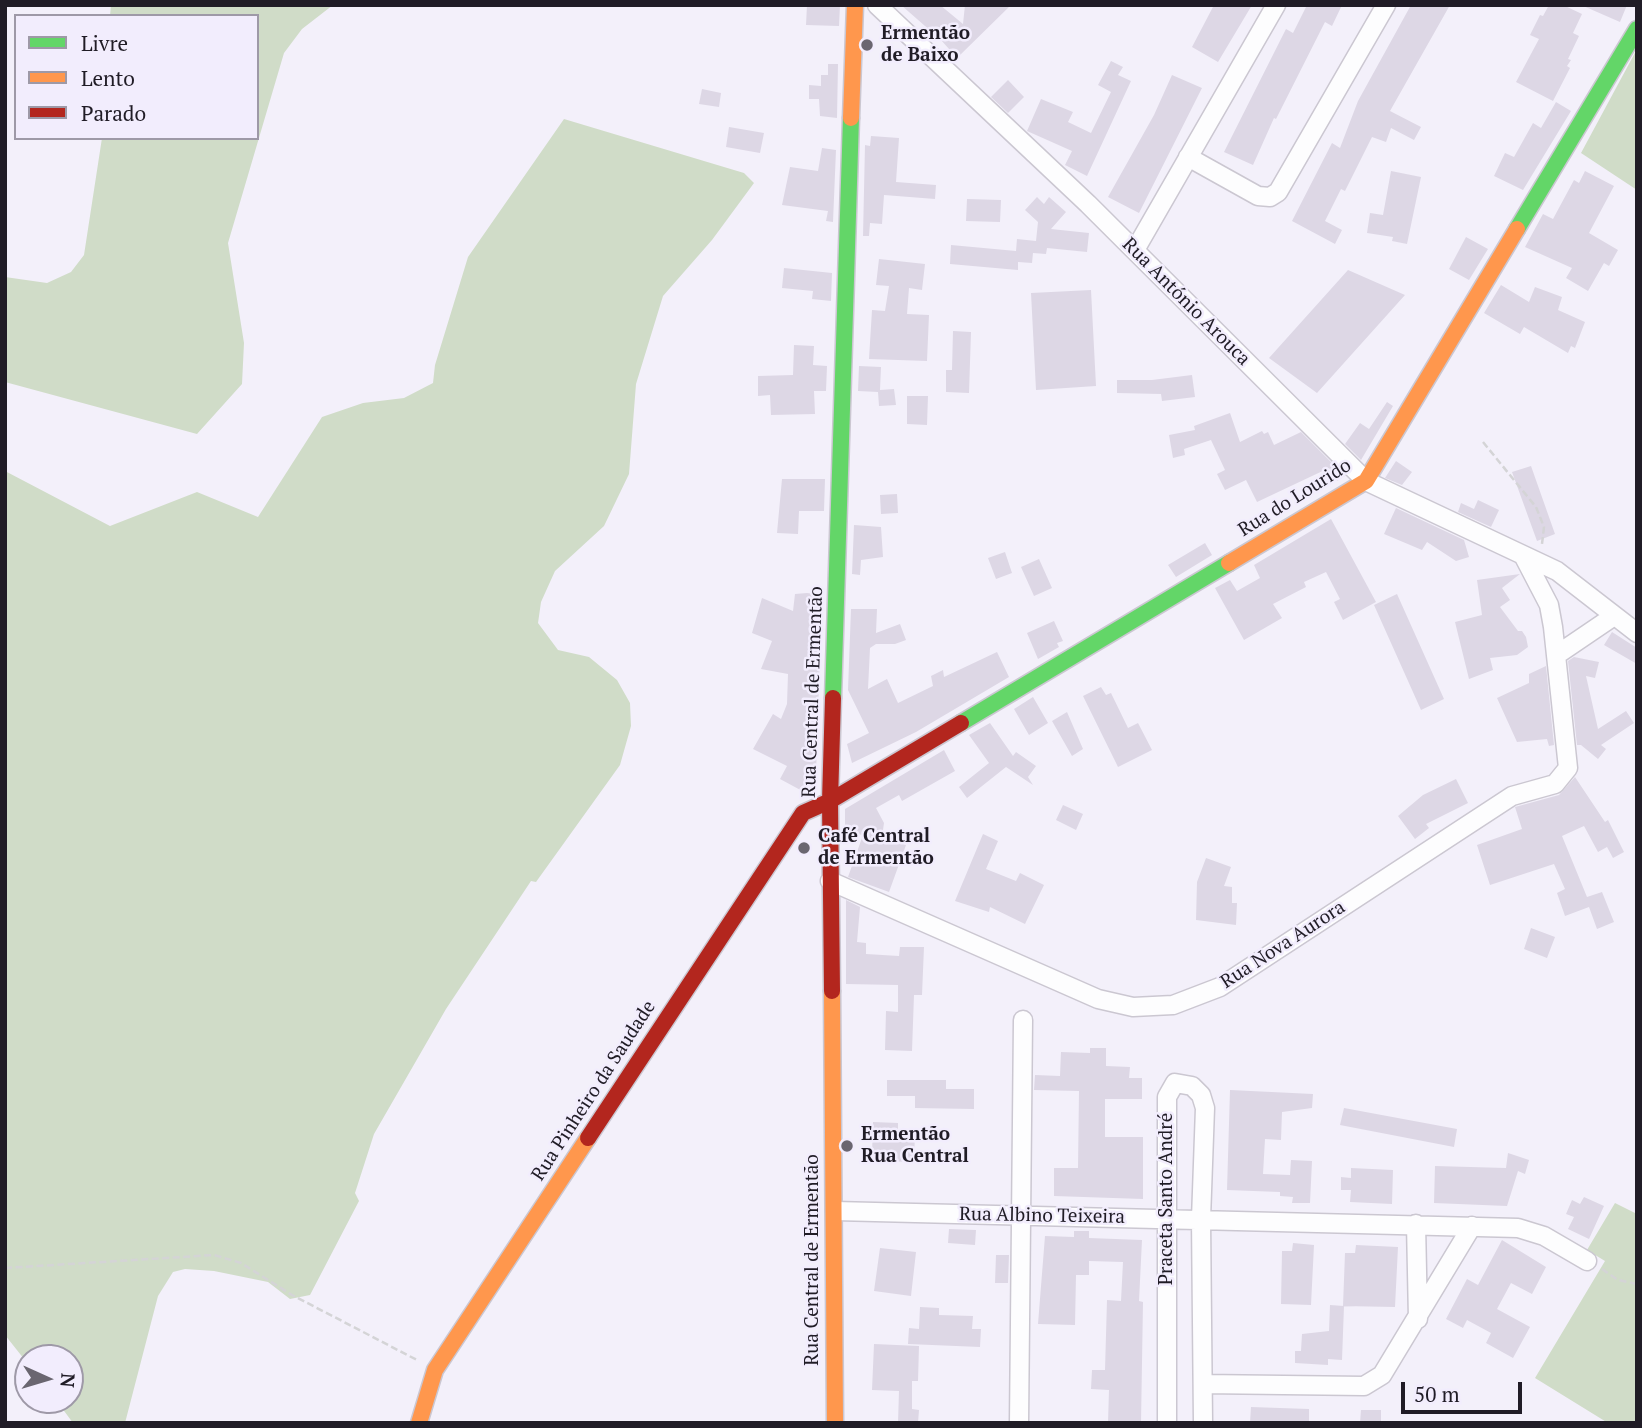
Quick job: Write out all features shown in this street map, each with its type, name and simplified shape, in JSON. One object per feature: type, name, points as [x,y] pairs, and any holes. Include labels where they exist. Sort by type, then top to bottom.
[{"type":"street","name":"Rua Central de Ermentão","points":[[835,1423],[830,800],[855,5]]},
{"type":"street","name":"Rua António Arouca","points":[[877,5],[1135,250],[1366,481],[1557,571],[1637,633]]},
{"type":"street","points":[[1135,250],[1276,5]]},
{"type":"street","points":[[1188,157],[1258,196],[1270,197],[1278,192],[1387,5]]},
{"type":"street","name":"Rua do Lourido","points":[[830,800],[1366,481],[1637,29]]},
{"type":"street","name":"Rua Nova Aurora","points":[[830,881],[1098,999],[1133,1007],[1173,1005],[1220,987],[1512,796],[1555,784],[1568,768],[1561,721],[1558,654],[1549,605],[1532,560]]},
{"type":"street","points":[[1558,654],[1614,616]]},
{"type":"street","name":"Rua Pinheiro da Saudade","points":[[419,1423],[435,1370],[803,813],[830,800]]},
{"type":"street","points":[[1019,1423],[1023,1020]]},
{"type":"street","name":"Praceta Santo André","points":[[1167,1423],[1167,1097],[1175,1083],[1192,1086],[1205,1108],[1201,1219],[1203,1423]]},
{"type":"street","name":"Rua Albino Teixeira","points":[[835,1211],[1518,1228],[1544,1236],[1587,1261]]},
{"type":"street","points":[[1416,1224],[1418,1319]]},
{"type":"street","points":[[1203,1384],[1364,1386],[1382,1375],[1472,1226]]},
{"type":"path","points":[[1483,442],[1536,507],[1544,527],[1532,560]]},
{"type":"path","points":[[5,1268],[214,1255],[242,1263],[292,1295],[435,1370]]},
{"type":"path","points":[[1587,1261],[1618,1280],[1637,1284]]},
{"type":"green space","points":[[111,5],[333,5],[302,29],[284,53],[259,138],[259,14],[110,14]]},
{"type":"green space","points":[[1637,49],[1637,190],[1581,153]]},
{"type":"green space","points":[[564,119],[744,173],[754,183],[712,240],[663,296],[636,384],[629,474],[604,526],[555,571],[541,602],[538,623],[558,650],[589,657],[617,680],[630,703],[631,726],[620,765],[536,882],[531,881],[446,1009],[374,1134],[355,1193],[359,1201],[310,1295],[290,1299],[268,1282],[214,1271],[185,1269],[173,1272],[158,1296],[125,1423],[73,1423],[66,1414],[84,1414],[84,1344],[14,1344],[14,1346],[5,1335],[5,471],[110,526],[197,492],[258,517],[322,417],[363,403],[404,398],[433,383],[435,365],[468,257]]},
{"type":"green space","points":[[102,140],[258,140],[228,243],[244,343],[242,384],[197,434],[5,382],[5,277],[47,283],[71,272],[84,255]]},
{"type":"green space","points":[[1615,1203],[1637,1214],[1637,1423],[1608,1423],[1535,1378],[1605,1261],[1587,1250]]},
{"type":"building","points":[[807,5],[840,5],[839,26],[806,25]]},
{"type":"building","points":[[901,5],[940,5],[963,24],[965,5],[1011,5],[957,58]]},
{"type":"building","points":[[1214,5],[1252,5],[1218,62],[1192,47]]},
{"type":"building","points":[[1307,5],[1342,5],[1332,26],[1325,22],[1276,119],[1274,118],[1253,165],[1224,152],[1286,29],[1293,33]]},
{"type":"building","points":[[1411,5],[1450,5],[1390,111],[1421,127],[1414,140],[1391,128],[1386,142],[1372,137],[1345,191],[1341,189],[1325,221],[1342,230],[1335,244],[1292,221],[1332,143],[1340,148],[1358,101]]},
{"type":"building","points":[[1549,5],[1563,5],[1582,14],[1573,33],[1579,36],[1568,59],[1571,60],[1567,66],[1570,68],[1553,101],[1516,82],[1539,39],[1530,35],[1540,15],[1543,16]]},
{"type":"building","points":[[1581,5],[1627,5],[1620,22]]},
{"type":"building","points":[[1111,61],[1123,67],[1118,75],[1131,81],[1087,176],[1065,165],[1072,151],[1027,131],[1041,99],[1073,112],[1068,122],[1091,133],[1111,92],[1098,85]]},
{"type":"building","points":[[828,64],[838,64],[837,118],[820,116],[819,99],[809,99],[809,85],[821,86],[821,75],[828,75]]},
{"type":"building","points":[[1172,75],[1202,88],[1139,213],[1108,197],[1154,115]]},
{"type":"building","points":[[1008,80],[1024,97],[1008,113],[991,97]]},
{"type":"building","points":[[702,89],[721,93],[719,107],[699,104]]},
{"type":"building","points":[[1556,102],[1571,111],[1523,190],[1494,176],[1505,153],[1514,157],[1533,123],[1541,128]]},
{"type":"building","points":[[729,127],[764,133],[760,153],[726,147]]},
{"type":"building","points":[[871,136],[899,138],[896,182],[936,185],[935,199],[884,195],[882,224],[870,223],[869,236],[863,236],[865,145],[870,146]]},
{"type":"building","points":[[822,148],[836,150],[833,222],[826,221],[828,211],[782,205],[790,167],[818,171]]},
{"type":"building","points":[[1391,171],[1421,177],[1407,244],[1392,241],[1393,237],[1367,233],[1370,213],[1383,215]]},
{"type":"building","points":[[1585,171],[1614,186],[1589,233],[1618,250],[1609,266],[1604,263],[1588,291],[1566,278],[1572,268],[1525,247],[1543,214],[1553,219],[1574,180],[1579,183]]},
{"type":"building","points":[[1037,197],[1044,204],[1049,197],[1066,212],[1051,229],[1089,233],[1087,252],[1047,248],[1046,254],[1033,253],[1032,263],[1018,262],[1018,270],[950,264],[951,245],[1016,251],[1017,239],[1036,241],[1038,222],[1025,210]]},
{"type":"building","points":[[967,199],[1001,200],[1000,222],[966,221]]},
{"type":"building","points":[[1466,237],[1488,249],[1469,280],[1449,269]]},
{"type":"building","points":[[879,259],[925,264],[922,290],[909,288],[907,314],[929,315],[927,361],[869,359],[872,310],[885,311],[889,286],[876,285]]},
{"type":"building","points":[[784,268],[832,273],[831,301],[812,299],[813,291],[782,288]]},
{"type":"building","points":[[1348,270],[1405,295],[1317,393],[1269,358]]},
{"type":"building","points":[[1501,285],[1529,302],[1535,287],[1562,297],[1558,310],[1585,322],[1575,348],[1571,346],[1568,353],[1524,327],[1520,334],[1484,313]]},
{"type":"building","points":[[1091,290],[1096,386],[1036,390],[1031,293]]},
{"type":"building","points":[[953,331],[971,332],[969,393],[946,392],[946,370],[952,370]]},
{"type":"building","points":[[794,345],[814,346],[813,365],[827,366],[826,391],[814,391],[815,414],[771,415],[770,395],[758,396],[758,376],[793,375]]},
{"type":"building","points":[[859,366],[881,367],[880,390],[894,389],[896,405],[879,406],[878,392],[858,391]]},
{"type":"building","points":[[1192,375],[1195,397],[1162,401],[1161,394],[1117,393],[1117,380],[1152,380]]},
{"type":"building","points":[[907,396],[928,396],[927,425],[907,424]]},
{"type":"building","points":[[1387,402],[1393,406],[1361,460],[1345,444],[1360,423],[1369,429]]},
{"type":"building","points":[[1230,413],[1240,442],[1262,431],[1264,434],[1268,432],[1274,445],[1301,432],[1345,476],[1337,481],[1329,468],[1257,502],[1246,480],[1225,490],[1217,474],[1225,470],[1211,440],[1184,449],[1185,455],[1173,458],[1169,435],[1195,430],[1194,426]]},
{"type":"building","points":[[1396,461],[1412,472],[1402,485],[1385,478]]},
{"type":"building","points":[[1531,466],[1555,534],[1537,541],[1512,472]]},
{"type":"building","points":[[782,479],[825,479],[824,511],[799,511],[798,534],[777,533]]},
{"type":"building","points":[[897,494],[898,513],[881,514],[880,495]]},
{"type":"building","points":[[1478,500],[1499,510],[1491,527],[1458,512],[1461,503],[1474,509]]},
{"type":"building","points":[[1396,508],[1464,540],[1469,557],[1456,561],[1427,542],[1422,550],[1384,534]]},
{"type":"building","points":[[1331,519],[1376,602],[1343,620],[1334,602],[1340,599],[1326,572],[1304,582],[1306,587],[1273,604],[1282,618],[1244,640],[1215,588],[1230,580],[1237,591],[1260,578],[1254,565]]},
{"type":"building","points":[[854,525],[881,527],[883,557],[861,560],[860,575],[852,574]]},
{"type":"building","points":[[1205,543],[1212,555],[1176,577],[1168,565]]},
{"type":"building","points":[[1005,552],[1012,573],[996,579],[988,558]]},
{"type":"building","points":[[1039,559],[1052,588],[1034,596],[1021,567]]},
{"type":"building","points":[[1520,574],[1502,588],[1510,600],[1500,607],[1518,631],[1522,631],[1528,647],[1517,655],[1490,658],[1493,670],[1469,679],[1455,622],[1482,615],[1477,580]]},
{"type":"building","points":[[795,594],[822,595],[816,774],[806,793],[780,779],[787,766],[753,749],[773,714],[781,719],[787,704],[788,674],[761,669],[772,641],[752,633],[762,598],[793,611]]},
{"type":"building","points":[[1397,594],[1444,699],[1421,710],[1374,605]]},
{"type":"building","points":[[851,609],[877,609],[876,633],[900,624],[906,640],[895,644],[876,644],[870,648],[868,689],[887,679],[898,703],[933,686],[931,676],[943,670],[944,677],[997,652],[1009,677],[916,732],[852,763],[847,744],[869,733],[848,690]]},
{"type":"building","points":[[1054,621],[1063,641],[1057,643],[1059,647],[1038,659],[1027,633]]},
{"type":"building","points":[[1612,632],[1637,648],[1637,664],[1604,645]]},
{"type":"building","points":[[1574,657],[1599,662],[1595,678],[1586,676],[1598,729],[1626,711],[1634,723],[1601,745],[1606,749],[1598,759],[1581,745],[1577,745],[1568,661]]},
{"type":"building","points":[[1546,666],[1554,745],[1549,746],[1547,739],[1517,742],[1497,698],[1529,683],[1529,674]]},
{"type":"building","points":[[1101,687],[1106,695],[1111,693],[1128,728],[1138,723],[1152,750],[1118,767],[1083,696]]},
{"type":"building","points":[[1033,697],[1048,723],[1029,735],[1014,709]]},
{"type":"building","points":[[1067,712],[1083,749],[1072,756],[1052,721]]},
{"type":"building","points":[[990,723],[1013,756],[1016,752],[1036,766],[1028,777],[1033,785],[1006,767],[967,798],[959,787],[989,763],[969,735]]},
{"type":"building","points":[[944,750],[955,771],[902,801],[899,795],[876,808],[884,823],[882,837],[906,845],[889,892],[848,877],[863,835],[845,832],[845,809]]},
{"type":"building","points":[[1575,777],[1605,822],[1608,820],[1624,852],[1613,858],[1607,847],[1598,852],[1584,826],[1562,836],[1587,897],[1602,892],[1614,922],[1597,929],[1589,907],[1565,916],[1557,893],[1565,889],[1554,864],[1490,885],[1477,845],[1522,829],[1515,807],[1559,795]]},
{"type":"building","points":[[1456,779],[1468,803],[1426,824],[1429,828],[1415,839],[1398,816],[1423,795]]},
{"type":"building","points":[[1063,805],[1083,814],[1076,830],[1056,820]]},
{"type":"building","points":[[983,834],[998,841],[986,869],[1016,881],[1020,873],[1044,885],[1025,924],[990,907],[989,912],[955,901]]},
{"type":"building","points":[[1206,858],[1231,867],[1224,886],[1232,887],[1232,903],[1237,903],[1236,925],[1196,920],[1197,882]]},
{"type":"building","points":[[846,900],[860,907],[857,942],[866,943],[866,954],[899,956],[900,947],[924,947],[922,995],[914,995],[912,1051],[885,1050],[886,1011],[898,1012],[898,985],[846,984]]},
{"type":"building","points":[[1531,928],[1555,937],[1547,958],[1524,949]]},
{"type":"building","points":[[1090,1048],[1106,1048],[1106,1066],[1130,1067],[1129,1078],[1142,1078],[1142,1099],[1105,1099],[1105,1137],[1143,1137],[1143,1199],[1054,1196],[1054,1168],[1078,1168],[1079,1091],[1034,1090],[1035,1075],[1060,1076],[1061,1052],[1090,1053]]},
{"type":"building","points":[[887,1080],[946,1080],[946,1089],[974,1089],[974,1109],[915,1108],[915,1096],[887,1096]]},
{"type":"building","points":[[1230,1090],[1313,1094],[1312,1108],[1282,1112],[1281,1140],[1265,1139],[1263,1174],[1290,1175],[1291,1160],[1312,1161],[1310,1203],[1292,1203],[1293,1197],[1280,1196],[1280,1192],[1227,1190]]},
{"type":"building","points":[[1344,1108],[1457,1129],[1454,1147],[1340,1125]]},
{"type":"building","points":[[873,1122],[898,1123],[898,1132],[915,1133],[914,1162],[878,1161],[879,1155],[872,1155]]},
{"type":"building","points":[[1508,1153],[1529,1160],[1525,1174],[1518,1171],[1507,1206],[1434,1203],[1435,1166],[1506,1168]]},
{"type":"building","points":[[1351,1168],[1393,1170],[1392,1204],[1350,1202],[1351,1190],[1341,1190],[1341,1177],[1351,1178]]},
{"type":"building","points":[[1584,1197],[1604,1206],[1589,1239],[1568,1229],[1574,1217],[1566,1214],[1572,1200],[1580,1204]]},
{"type":"building","points":[[949,1229],[976,1230],[975,1245],[948,1243]]},
{"type":"building","points":[[1074,1231],[1089,1231],[1089,1238],[1142,1240],[1139,1301],[1143,1302],[1141,1423],[1108,1423],[1109,1390],[1091,1389],[1092,1370],[1105,1370],[1107,1300],[1121,1301],[1123,1262],[1089,1261],[1089,1275],[1076,1275],[1075,1325],[1038,1324],[1045,1236],[1074,1237]]},
{"type":"building","points":[[1502,1240],[1546,1267],[1532,1294],[1511,1283],[1497,1309],[1530,1327],[1513,1358],[1486,1343],[1491,1333],[1467,1320],[1463,1328],[1446,1319],[1467,1279],[1478,1285]]},
{"type":"building","points":[[1293,1243],[1314,1245],[1311,1305],[1281,1304],[1282,1251],[1292,1251]]},
{"type":"building","points":[[1356,1245],[1398,1247],[1395,1307],[1343,1306],[1345,1253],[1355,1253]]},
{"type":"building","points":[[880,1248],[916,1252],[911,1296],[874,1291]]},
{"type":"building","points":[[996,1255],[1009,1255],[1008,1283],[995,1283]]},
{"type":"building","points":[[1330,1305],[1344,1306],[1342,1360],[1328,1359],[1328,1365],[1295,1363],[1295,1351],[1301,1351],[1302,1334],[1329,1331]]},
{"type":"building","points":[[920,1307],[939,1308],[939,1315],[973,1316],[972,1329],[981,1329],[980,1347],[908,1344],[909,1328],[919,1329]]},
{"type":"building","points":[[874,1344],[919,1346],[918,1381],[912,1381],[912,1409],[919,1410],[918,1423],[898,1423],[899,1391],[872,1390]]},
{"type":"building","points":[[1251,1407],[1309,1409],[1309,1423],[1250,1423]]},
{"type":"building","points":[[1361,1410],[1381,1410],[1381,1423],[1360,1423]]},
{"type":"traffic: fast","points":[[1517,229],[1637,29]]},
{"type":"traffic: fast","points":[[833,698],[851,118]]},
{"type":"traffic: fast","points":[[961,723],[1229,563]]},
{"type":"traffic: slow","points":[[851,118],[855,5]]},
{"type":"traffic: slow","points":[[1229,563],[1366,481],[1517,229]]},
{"type":"traffic: slow","points":[[832,991],[835,1423]]},
{"type":"traffic: slow","points":[[419,1423],[435,1370],[588,1138]]},
{"type":"traffic: jam","points":[[832,991],[830,801],[833,698]]},
{"type":"traffic: jam","points":[[588,1138],[803,813],[830,801],[961,723]]},
{"type":"place","name":"Ermentão de Baixo","points":[[867,45]]},
{"type":"place","name":"Café Central de Ermentão","points":[[804,848]]},
{"type":"place","name":"Ermentão Rua Central","points":[[847,1146]]}]
